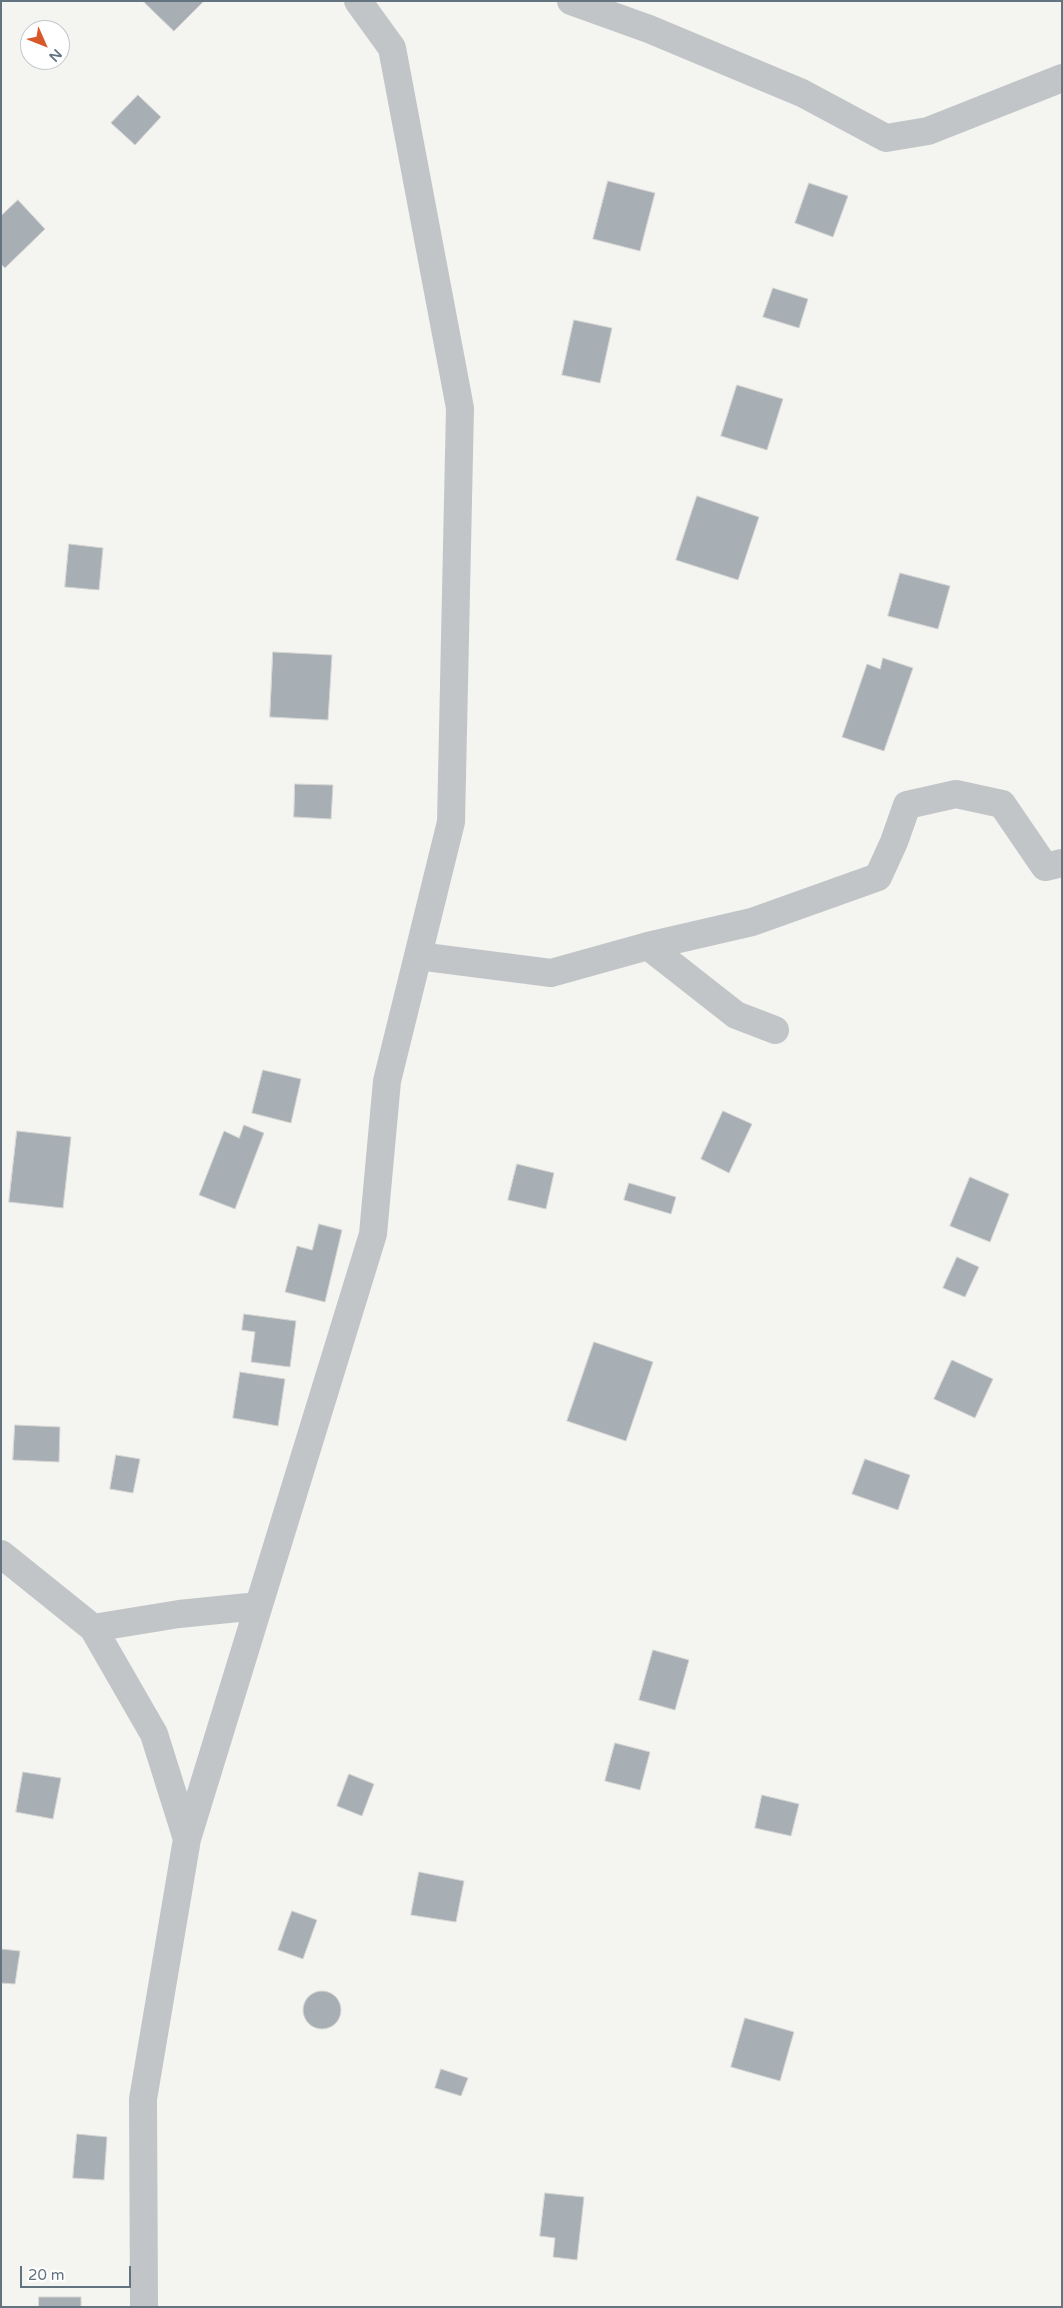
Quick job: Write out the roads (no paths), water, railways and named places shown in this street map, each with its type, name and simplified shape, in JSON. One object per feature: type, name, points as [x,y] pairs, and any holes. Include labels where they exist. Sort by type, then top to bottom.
[{"type":"street","points":[[144,2307],[143,2099],[187,1839],[373,1234],[387,1081],[451,822],[460,408],[392,48],[358,1]]},
{"type":"street","points":[[571,1],[649,29],[802,93],[886,138],[928,131],[1062,78]]},
{"type":"street","points":[[418,956],[551,973],[648,946],[752,922],[878,877],[894,842],[907,806],[956,794],[1002,804],[1045,867],[1062,864]]},
{"type":"street","points":[[648,946],[736,1015],[775,1030]]},
{"type":"street","points":[[1,1554],[93,1628],[154,1734],[187,1839]]},
{"type":"street","points":[[93,1628],[179,1614],[258,1606]]}]
